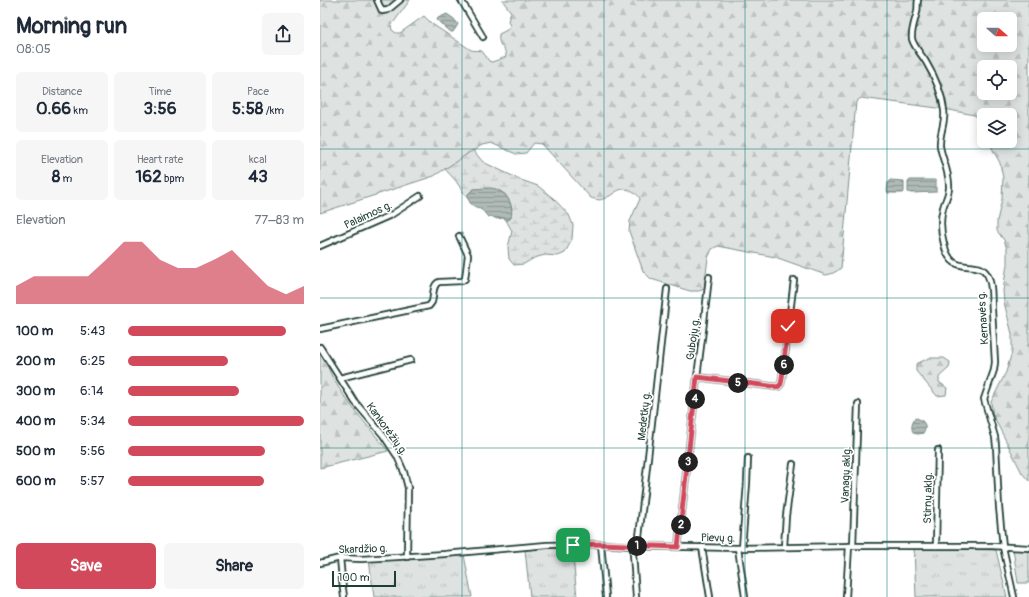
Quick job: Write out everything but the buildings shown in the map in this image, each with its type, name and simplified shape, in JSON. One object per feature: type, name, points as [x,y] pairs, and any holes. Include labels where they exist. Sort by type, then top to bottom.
[{"type":"street","points":[[377,0],[382,11],[388,10],[400,0]]},
{"type":"street","points":[[461,0],[483,36]]},
{"type":"street","name":"Kernavės g.","points":[[918,0],[912,37],[915,46],[927,63],[936,81],[945,112],[940,146],[949,185],[949,192],[943,209],[942,219],[944,244],[946,251],[955,264],[980,268],[986,273],[990,286],[995,362],[994,370],[984,399],[995,437],[1003,547],[1014,597]]},
{"type":"street","name":"Palaimos g.","points":[[320,246],[391,215],[420,196]]},
{"type":"street","points":[[320,329],[431,305],[434,286],[437,282],[462,281],[465,279],[468,255],[459,236]]},
{"type":"street","name":"Gubojų g.","points":[[678,547],[709,277]]},
{"type":"street","points":[[697,377],[778,387],[781,384],[794,280]]},
{"type":"street","name":"Medetkų g.","points":[[636,597],[632,554],[636,546],[667,289]]},
{"type":"street","name":"Kankorėžių g.","points":[[320,347],[355,402],[397,456],[404,472],[408,488],[407,557]]},
{"type":"street","points":[[340,378],[411,360]]},
{"type":"street","name":"Vanagų aklg.","points":[[846,597],[851,546],[858,404]]},
{"type":"street","name":"Stirnų aklg.","points":[[936,546],[938,450]]},
{"type":"street","points":[[745,597],[740,548],[748,483],[748,458]]},
{"type":"street","points":[[784,547],[792,464]]},
{"type":"street","points":[[601,544],[606,597]]},
{"type":"street","name":"Pievų g.","points":[[407,557],[547,545],[601,544],[740,548],[936,546],[1029,548]]},
{"type":"street","points":[[702,547],[710,597]]},
{"type":"street","name":"Skardžio g.","points":[[320,563],[340,558],[361,559],[407,557]]},
{"type":"street","points":[[340,558],[344,597]]},
{"type":"green space","points":[[320,0],[410,0],[391,26],[392,30],[396,33],[400,33],[424,16],[432,24],[471,50],[482,51],[489,61],[492,62],[506,57],[505,51],[499,42],[499,34],[507,30],[510,26],[508,21],[511,12],[502,0],[1029,0],[1029,481],[1022,473],[993,415],[991,402],[1006,372],[1012,352],[1012,334],[1004,302],[1003,291],[1007,264],[1007,249],[1004,240],[997,231],[997,221],[1002,199],[1003,178],[1000,163],[992,148],[1017,148],[1017,108],[977,108],[977,117],[945,109],[861,98],[856,102],[841,268],[834,273],[826,275],[775,257],[718,246],[712,249],[708,258],[704,289],[699,291],[690,291],[651,279],[643,271],[629,231],[630,221],[640,199],[639,196],[629,190],[621,189],[602,200],[591,198],[542,144],[534,143],[526,153],[516,154],[491,143],[482,145],[434,176],[320,213]]},
{"type":"green space","points":[[473,150],[483,162],[521,180],[538,186],[553,198],[569,215],[573,225],[572,239],[565,253],[558,256],[545,255],[534,258],[524,264],[514,265],[509,259],[508,247],[512,231],[506,220],[509,220],[512,209],[505,194],[495,189],[474,189],[468,194],[468,199],[456,181],[445,169]]},
{"type":"green space","points":[[320,353],[346,399],[388,451],[320,468]]},
{"type":"green space","points":[[929,358],[944,358],[950,362],[949,368],[939,377],[939,382],[947,388],[946,395],[937,396],[916,371],[916,364]]},
{"type":"green space","points":[[572,547],[577,597],[530,597],[525,550]]},
{"type":"green space","points":[[914,548],[996,550],[1007,597],[916,597]]},
{"type":"green space","points":[[1013,549],[1029,549],[1029,583],[1018,583]]},
{"type":"green space","points":[[464,555],[472,597],[374,597],[369,560]]},
{"type":"shaded area","points":[[447,14],[458,24],[453,32],[437,20],[438,18]]},
{"type":"shaded area","points":[[890,180],[904,181],[904,192],[888,193],[888,182]]},
{"type":"shaded area","points":[[910,180],[934,180],[936,181],[936,192],[908,192],[908,182]]},
{"type":"shaded area","points":[[474,189],[496,189],[508,198],[512,213],[511,218],[507,220],[503,218],[497,219],[491,216],[488,217],[483,211],[470,203],[468,194]]},
{"type":"shaded area","points":[[916,418],[921,420],[925,426],[923,433],[916,434],[912,431],[913,422]]},
{"type":"route","points":[[573,545],[601,544],[678,547],[697,377],[778,387],[781,384],[782,379],[788,326]]}]
